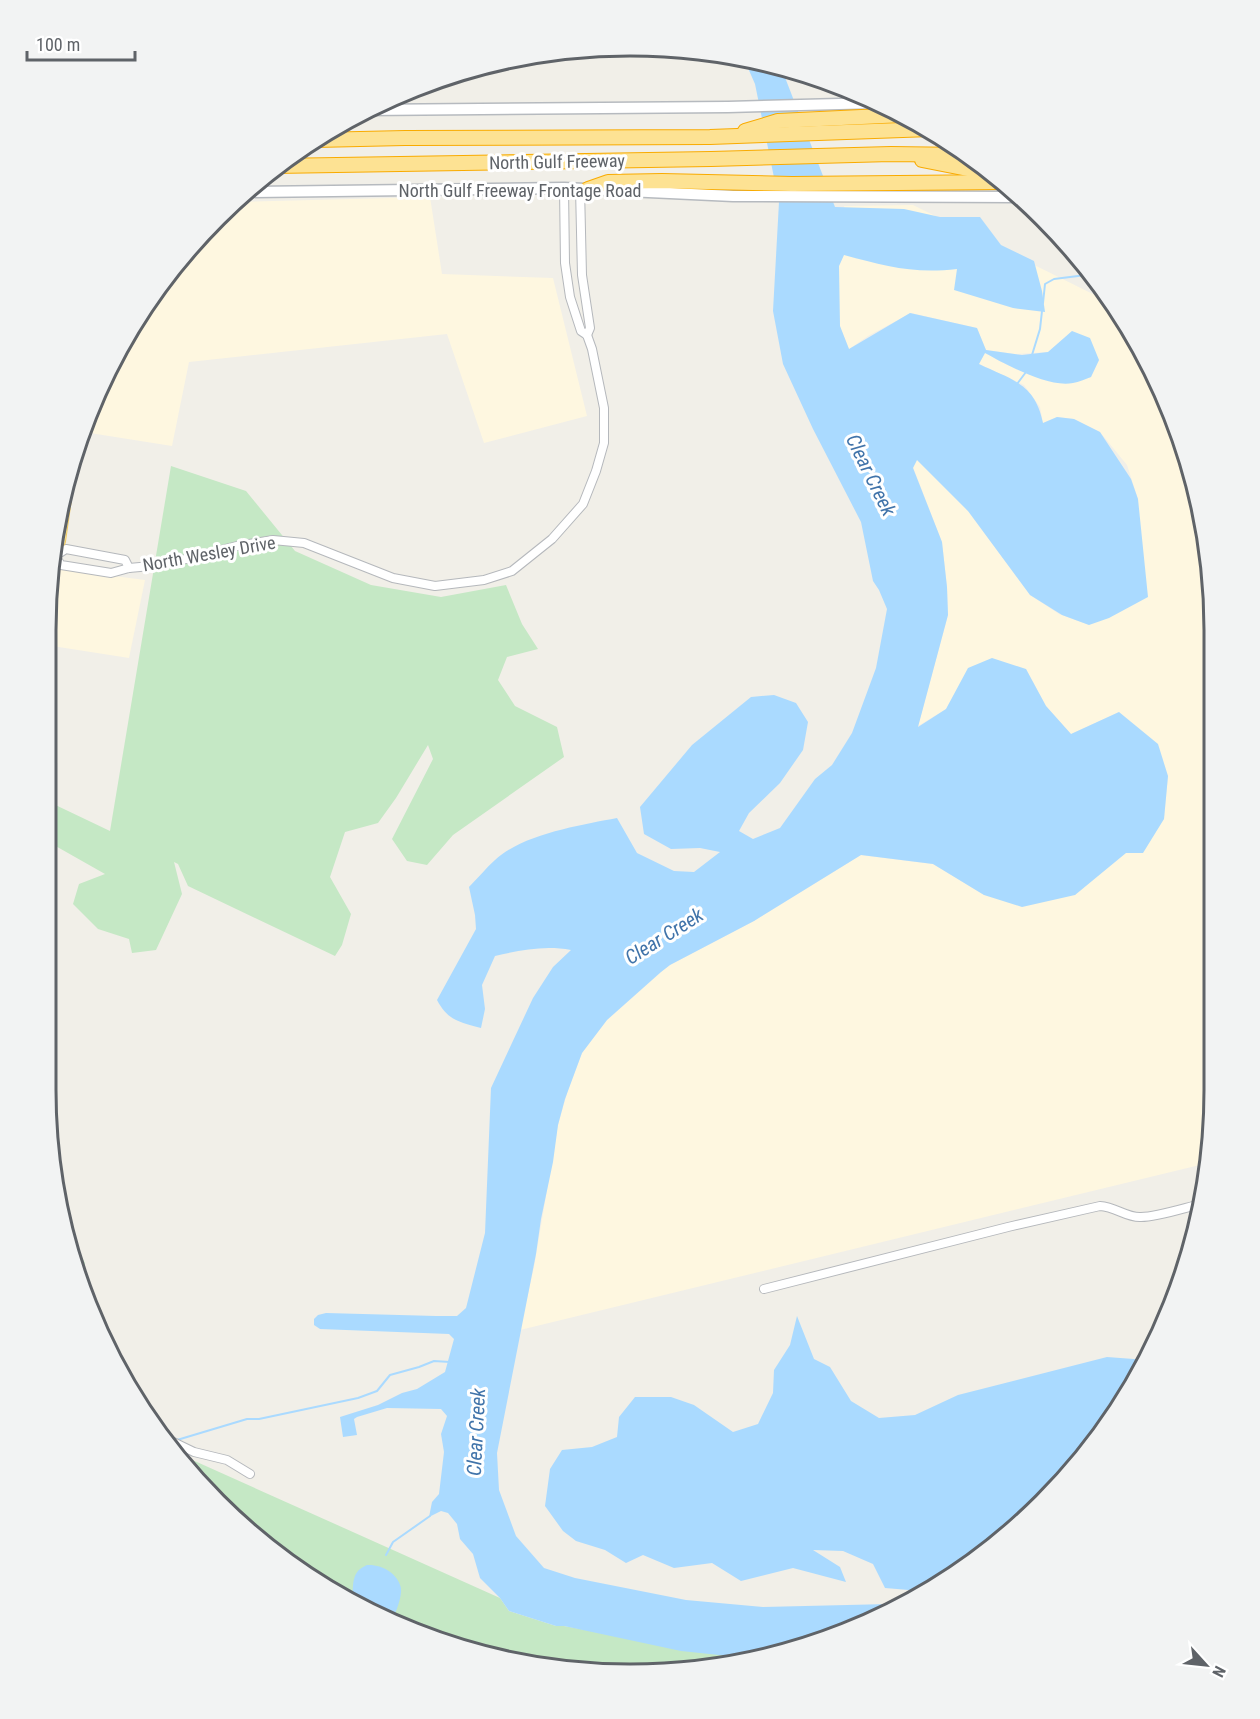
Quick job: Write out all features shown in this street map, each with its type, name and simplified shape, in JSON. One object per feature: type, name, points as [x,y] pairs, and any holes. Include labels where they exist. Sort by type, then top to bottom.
[{"type":"highway","points":[[728,136],[778,121],[886,116]]},
{"type":"highway","name":"North Gulf Freeway","points":[[331,140],[710,137],[913,130]]},
{"type":"highway","points":[[891,154],[953,155]]},
{"type":"highway","points":[[891,154],[975,170]]},
{"type":"highway","name":"North Gulf Freeway","points":[[292,166],[891,154]]},
{"type":"highway","points":[[584,189],[608,182],[686,181],[792,184],[990,182]]},
{"type":"main road","points":[[387,110],[859,103]]},
{"type":"main road","name":"North Gulf Freeway Frontage Road","points":[[258,192],[564,188],[795,197],[1008,197]]},
{"type":"street","name":"North Wesley Drive","points":[[59,563],[61,565],[111,573],[129,568],[162,565],[237,546],[273,540],[304,543],[393,578],[435,586],[484,580],[512,571],[552,539],[583,504],[604,443],[604,408],[592,349],[587,335],[581,331],[570,297],[565,263],[564,188]]},
{"type":"street","name":"North Wesley Drive","points":[[584,189],[582,275],[590,328],[587,335]]},
{"type":"street","name":"North Wesley Drive","points":[[60,553],[66,549],[112,556],[125,560],[129,568]]},
{"type":"street","points":[[764,1289],[1100,1206],[1113,1206],[1140,1218],[1192,1206]]},
{"type":"street","points":[[178,1444],[194,1452],[227,1460],[250,1474]]},
{"type":"shaded area","points":[[430,197],[442,274],[553,278],[587,416],[484,443],[447,334],[189,362],[172,446],[90,433],[115,376],[152,311],[198,251],[247,202]]},
{"type":"shaded area","points":[[913,205],[1098,296],[1128,343],[1145,376],[1174,445],[1193,518],[1200,555],[1203,592],[1204,1089],[1200,1165],[520,1330],[534,1267],[558,1125],[582,1053],[607,1020],[661,972],[670,965],[754,921],[861,855],[933,864],[984,895],[1075,895],[1164,819],[1168,776],[1119,712],[1071,734],[1046,706],[1026,669],[970,667],[946,709],[918,726],[948,615],[942,542],[913,467],[917,460],[968,511],[1030,595],[1059,614],[1089,625],[1138,499],[1127,465],[1100,432],[1074,419],[1057,417],[1043,423],[1040,407],[1024,385],[979,364],[985,353],[1007,365],[1071,383],[1091,377],[1099,360],[1072,331],[1048,352],[1015,354],[986,350],[977,328],[911,313],[849,349],[840,327],[838,306],[839,266],[852,235],[844,206]]},
{"type":"shaded area","points":[[59,571],[145,580],[129,658],[56,647]]},
{"type":"green space","points":[[171,466],[246,491],[295,551],[371,585],[441,597],[506,585],[522,624],[538,649],[507,657],[498,680],[515,706],[557,727],[564,757],[453,835],[427,865],[407,861],[392,839],[433,759],[428,745],[378,823],[345,832],[330,877],[351,914],[342,945],[335,956],[188,886],[178,864],[174,862],[182,894],[156,950],[132,953],[129,939],[98,929],[73,904],[79,884],[105,874],[56,846],[56,805],[110,831]]},
{"type":"green space","points":[[191,1459],[500,1598],[509,1611],[556,1626],[725,1655],[705,1659],[630,1664],[592,1662],[555,1659],[518,1652],[445,1633],[376,1604],[311,1567],[251,1521]]},
{"type":"water","name":"Clear Creek","points":[[748,68],[785,77],[835,207],[904,209],[940,217],[980,217],[1001,245],[1034,261],[1045,312],[1013,308],[954,290],[957,269],[913,270],[886,266],[844,255],[839,266],[840,326],[849,349],[910,313],[977,328],[986,350],[1022,355],[1048,352],[1072,331],[1090,338],[1099,360],[1091,377],[1075,383],[1063,384],[1040,379],[985,353],[979,364],[1012,379],[1028,391],[1034,399],[1043,423],[1057,417],[1074,419],[1100,432],[1131,479],[1138,499],[1148,597],[1109,618],[1089,625],[1062,615],[1030,595],[968,511],[917,460],[913,468],[942,542],[948,615],[918,727],[946,709],[968,668],[992,658],[1026,669],[1046,706],[1071,734],[1119,712],[1158,744],[1168,776],[1164,819],[1143,853],[1126,853],[1075,895],[1022,907],[984,895],[933,864],[861,855],[754,921],[670,965],[607,1020],[582,1053],[558,1125],[536,1254],[497,1453],[499,1490],[516,1536],[544,1568],[575,1578],[686,1600],[763,1607],[884,1604],[815,1633],[779,1644],[724,1655],[681,1651],[556,1626],[509,1611],[500,1598],[480,1578],[473,1554],[460,1539],[457,1524],[448,1513],[441,1511],[429,1517],[432,1502],[439,1494],[444,1452],[441,1434],[447,1416],[441,1409],[387,1408],[357,1417],[354,1419],[357,1435],[343,1437],[340,1417],[417,1389],[445,1372],[454,1339],[449,1334],[320,1329],[314,1325],[314,1319],[326,1313],[457,1316],[466,1308],[485,1233],[491,1088],[533,998],[553,967],[571,950],[542,948],[495,956],[482,985],[485,1009],[481,1028],[450,1017],[437,1000],[476,929],[469,887],[495,860],[521,843],[553,832],[617,818],[637,853],[674,871],[694,872],[720,852],[700,848],[671,849],[644,834],[640,807],[692,745],[751,697],[774,695],[796,703],[808,722],[803,750],[780,783],[749,813],[739,831],[753,839],[780,828],[815,779],[832,765],[852,733],[876,668],[887,609],[873,581],[861,522],[813,429],[783,364],[773,311],[779,202],[755,84]]},
{"type":"water","points":[[797,1316],[814,1359],[830,1367],[851,1401],[879,1418],[915,1415],[958,1395],[1107,1357],[1137,1359],[1108,1408],[1086,1439],[1036,1495],[980,1545],[911,1590],[885,1588],[873,1564],[843,1551],[813,1550],[840,1567],[846,1582],[793,1568],[741,1581],[712,1563],[674,1568],[643,1555],[626,1563],[605,1550],[576,1541],[563,1531],[545,1506],[550,1469],[562,1450],[592,1447],[617,1437],[619,1417],[635,1397],[671,1397],[694,1405],[733,1432],[758,1424],[773,1393],[774,1370],[790,1345]]},
{"type":"water","points":[[367,1565],[378,1566],[388,1570],[396,1578],[401,1588],[401,1596],[395,1613],[353,1592],[355,1575]]},
{"type":"waterway","points":[[1043,303],[1045,284],[1054,279],[1082,275]]},
{"type":"waterway","points":[[1032,355],[1040,329],[1042,311]]},
{"type":"waterway","points":[[1017,384],[1026,372]]},
{"type":"waterway","points":[[177,1440],[247,1419],[259,1419],[358,1398],[377,1391],[390,1375],[434,1361],[450,1362]]},
{"type":"waterway","points":[[386,1555],[393,1542],[430,1516]]}]
